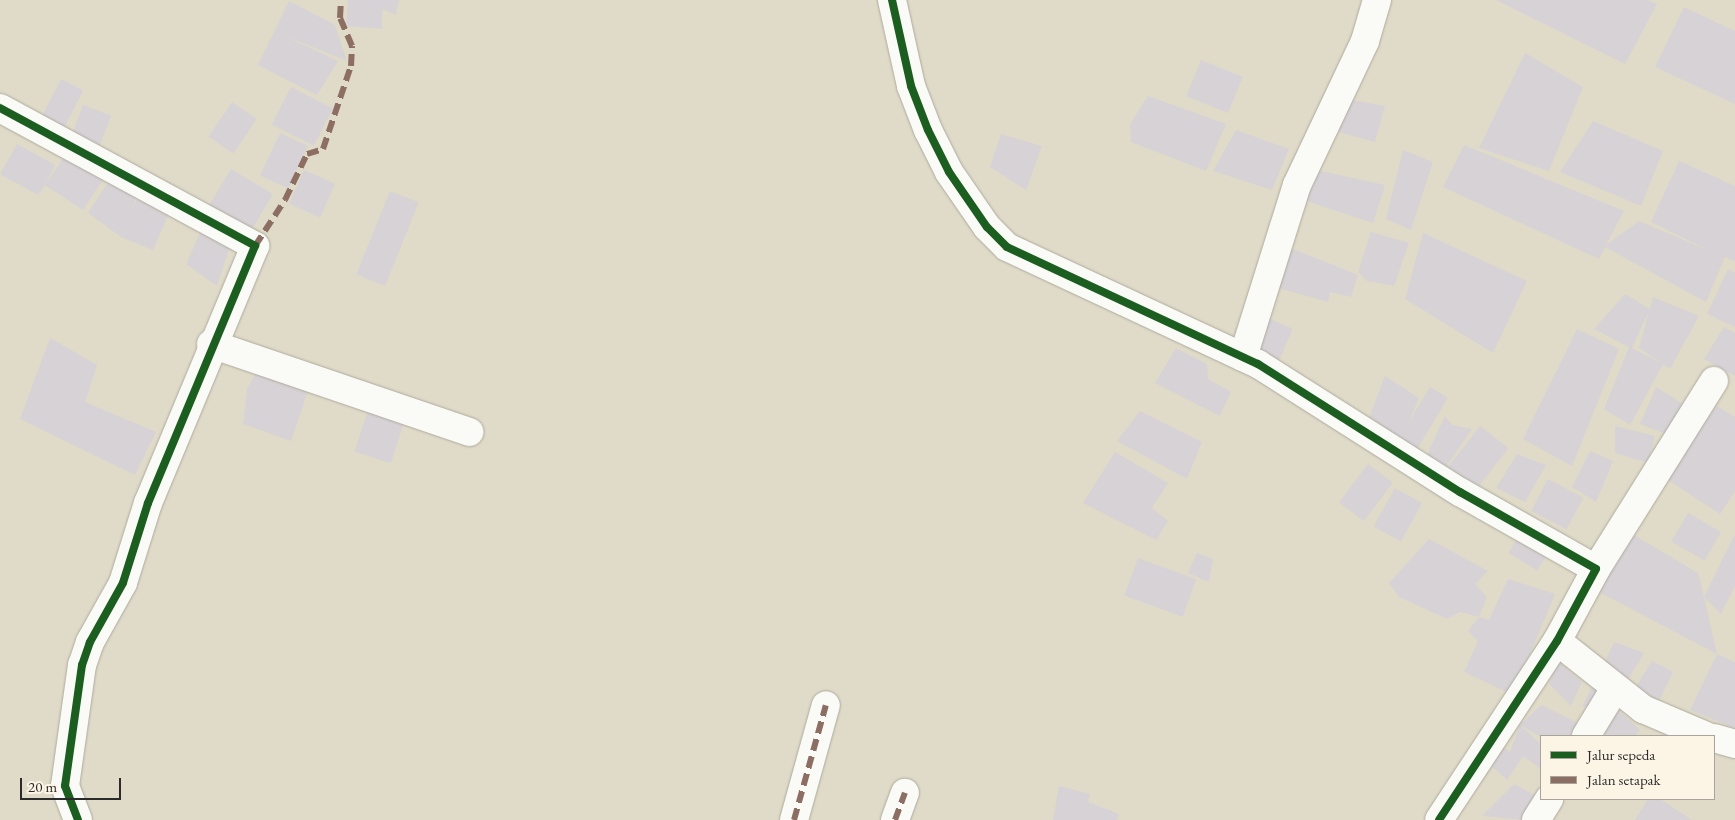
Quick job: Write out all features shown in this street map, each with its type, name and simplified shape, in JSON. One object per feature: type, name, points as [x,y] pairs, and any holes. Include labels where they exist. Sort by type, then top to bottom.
[{"type":"street","points":[[892,0],[911,86],[928,130],[949,172],[987,227],[1021,255],[1243,357],[1596,569]]},
{"type":"street","points":[[1243,357],[1297,185],[1365,41],[1377,0]]},
{"type":"street","points":[[0,108],[255,246],[211,344],[148,503],[132,561],[82,665],[65,786],[78,820]]},
{"type":"street","points":[[211,344],[469,432]]},
{"type":"street","points":[[1439,820],[1557,641],[1596,569],[1714,381]]},
{"type":"street","points":[[1557,641],[1614,690],[1643,709],[1704,735]]},
{"type":"street","points":[[1587,735],[1614,690]]},
{"type":"street","points":[[794,820],[826,704]]},
{"type":"street","points":[[1715,738],[1735,744]]},
{"type":"street","points":[[896,820],[905,793]]},
{"type":"street","points":[[1536,820],[1548,800]]},
{"type":"building","points":[[348,0],[399,0],[396,15],[382,9],[382,29],[346,26]]},
{"type":"building","points":[[1496,0],[1647,0],[1657,4],[1625,64]]},
{"type":"building","points":[[289,1],[335,25],[347,61],[283,35],[338,61],[317,95],[258,65]]},
{"type":"building","points":[[1684,7],[1735,31],[1735,104],[1655,67]]},
{"type":"building","points":[[1525,53],[1583,87],[1549,171],[1479,148]]},
{"type":"building","points":[[1201,60],[1243,77],[1228,113],[1186,96]]},
{"type":"building","points":[[61,79],[83,90],[63,130],[41,118]]},
{"type":"building","points":[[291,87],[333,108],[314,146],[272,124]]},
{"type":"building","points":[[1148,96],[1226,124],[1206,171],[1131,142],[1130,124]]},
{"type":"building","points":[[1347,99],[1385,106],[1375,142],[1331,130]]},
{"type":"building","points":[[232,102],[257,119],[233,154],[209,137]]},
{"type":"building","points":[[83,105],[111,116],[100,145],[72,134]]},
{"type":"building","points":[[1593,121],[1663,151],[1641,206],[1560,172]]},
{"type":"building","points":[[1236,130],[1289,149],[1272,190],[1213,171]]},
{"type":"building","points":[[280,133],[308,146],[288,189],[260,176]]},
{"type":"building","points":[[1001,134],[1042,146],[1026,190],[990,167]]},
{"type":"building","points":[[17,144],[55,165],[38,195],[0,174]]},
{"type":"building","points":[[1464,145],[1624,211],[1606,245],[1639,221],[1710,251],[1651,222],[1679,161],[1735,186],[1735,261],[1725,257],[1706,302],[1605,247],[1599,259],[1443,187]]},
{"type":"building","points":[[1403,150],[1433,162],[1411,230],[1386,219]]},
{"type":"building","points":[[66,154],[104,178],[83,210],[45,185]]},
{"type":"building","points":[[231,169],[273,194],[250,233],[208,208]]},
{"type":"building","points":[[1311,169],[1385,185],[1373,223],[1300,199]]},
{"type":"building","points":[[304,170],[335,184],[320,218],[289,204]]},
{"type":"building","points":[[110,179],[138,193],[130,214],[137,199],[169,213],[153,250],[121,237],[88,213]]},
{"type":"building","points":[[390,191],[419,203],[385,286],[356,274]]},
{"type":"building","points":[[201,231],[230,246],[217,286],[186,264]]},
{"type":"building","points":[[1371,232],[1409,243],[1394,286],[1367,281],[1358,272]]},
{"type":"building","points":[[1423,233],[1527,281],[1493,353],[1405,299]]},
{"type":"building","points":[[1291,248],[1358,275],[1351,297],[1330,292],[1328,302],[1275,287]]},
{"type":"building","points":[[1728,269],[1735,273],[1735,327],[1707,314]]},
{"type":"building","points":[[1625,294],[1650,309],[1653,297],[1699,316],[1670,369],[1663,364],[1630,425],[1604,409],[1629,347],[1594,329]],"holes":[[[1649,311],[1639,348],[1661,363],[1632,348]]]},
{"type":"building","points":[[1265,317],[1293,329],[1277,365],[1250,353]]},
{"type":"building","points":[[1724,327],[1735,333],[1735,376],[1704,359]]},
{"type":"building","points":[[1577,329],[1619,349],[1572,466],[1523,439]]},
{"type":"building","points":[[50,338],[97,365],[85,402],[156,432],[135,475],[20,419]]},
{"type":"building","points":[[1176,348],[1207,364],[1208,379],[1231,392],[1220,416],[1155,383]]},
{"type":"building","points":[[259,368],[310,385],[291,441],[243,424],[247,389]]},
{"type":"building","points":[[1385,376],[1419,398],[1399,445],[1367,423]]},
{"type":"building","points":[[1430,387],[1448,398],[1417,450],[1399,439]]},
{"type":"building","points":[[1656,387],[1688,407],[1669,435],[1640,424]]},
{"type":"building","points":[[370,404],[406,416],[391,463],[355,452]]},
{"type":"building","points":[[1717,406],[1735,417],[1735,491],[1720,514],[1665,478]]},
{"type":"building","points":[[1140,411],[1202,442],[1187,479],[1117,441]]},
{"type":"building","points":[[1445,416],[1452,425],[1472,429],[1444,470],[1426,457]]},
{"type":"building","points":[[1480,426],[1508,448],[1473,493],[1445,471]]},
{"type":"building","points":[[1615,426],[1655,436],[1648,463],[1615,453]]},
{"type":"building","points":[[1590,451],[1613,461],[1596,502],[1572,487]]},
{"type":"building","points":[[1115,452],[1168,483],[1152,508],[1168,521],[1156,540],[1083,503]]},
{"type":"building","points":[[1517,454],[1546,465],[1525,502],[1496,488]]},
{"type":"building","points":[[1368,464],[1393,483],[1364,521],[1339,502]]},
{"type":"building","points":[[1548,479],[1583,498],[1566,530],[1531,511]]},
{"type":"building","points":[[1395,488],[1422,503],[1401,542],[1374,526]]},
{"type":"building","points":[[1688,513],[1721,532],[1704,561],[1672,542]]},
{"type":"building","points":[[1520,534],[1549,552],[1537,571],[1508,553]]},
{"type":"building","points":[[1735,534],[1735,586],[1721,614],[1704,597]]},
{"type":"building","points":[[1634,535],[1698,573],[1717,654],[1597,591]]},
{"type":"building","points":[[1429,539],[1488,571],[1475,584],[1487,597],[1479,617],[1460,612],[1447,619],[1399,597],[1389,583]]},
{"type":"building","points":[[1197,553],[1213,559],[1209,582],[1188,573]]},
{"type":"building","points":[[1138,558],[1196,579],[1183,617],[1124,596]]},
{"type":"building","points":[[1508,579],[1555,594],[1513,695],[1464,672],[1478,641],[1468,631],[1479,617],[1489,620]]},
{"type":"building","points":[[1614,642],[1644,653],[1624,686],[1601,670]]},
{"type":"building","points":[[1717,654],[1735,662],[1735,728],[1690,710]]},
{"type":"building","points":[[1556,660],[1582,682],[1571,706],[1549,684]]},
{"type":"building","points":[[1652,661],[1673,672],[1656,707],[1633,691]]},
{"type":"building","points":[[1592,687],[1609,695],[1598,712],[1582,706]]},
{"type":"building","points":[[1541,705],[1580,724],[1573,735],[1540,736],[1520,725]]},
{"type":"building","points":[[1618,710],[1640,730],[1636,735],[1598,735]]},
{"type":"building","points":[[1520,725],[1540,743],[1540,768],[1523,756],[1507,780],[1489,764],[1500,745],[1510,752]]},
{"type":"building","points":[[1514,784],[1536,796],[1525,820],[1482,816]]},
{"type":"building","points":[[1059,786],[1090,794],[1088,802],[1119,814],[1117,820],[1053,820]]},
{"type":"building","points":[[1647,800],[1662,800],[1692,820],[1635,820]]},
{"type":"marked path","points":[[255,246],[285,200],[307,154],[323,149],[351,66],[352,46],[340,18],[341,0]]},
{"type":"marked path","points":[[794,820],[826,705]]},
{"type":"marked path","points":[[895,820],[905,793]]},
{"type":"cycle path","points":[[892,0],[911,86],[928,130],[949,172],[987,227],[1007,247],[1258,364],[1460,492],[1596,569],[1557,641],[1439,820]]},
{"type":"cycle path","points":[[0,108],[255,246],[148,503],[123,583],[90,642],[82,665],[65,786],[78,820]]}]
